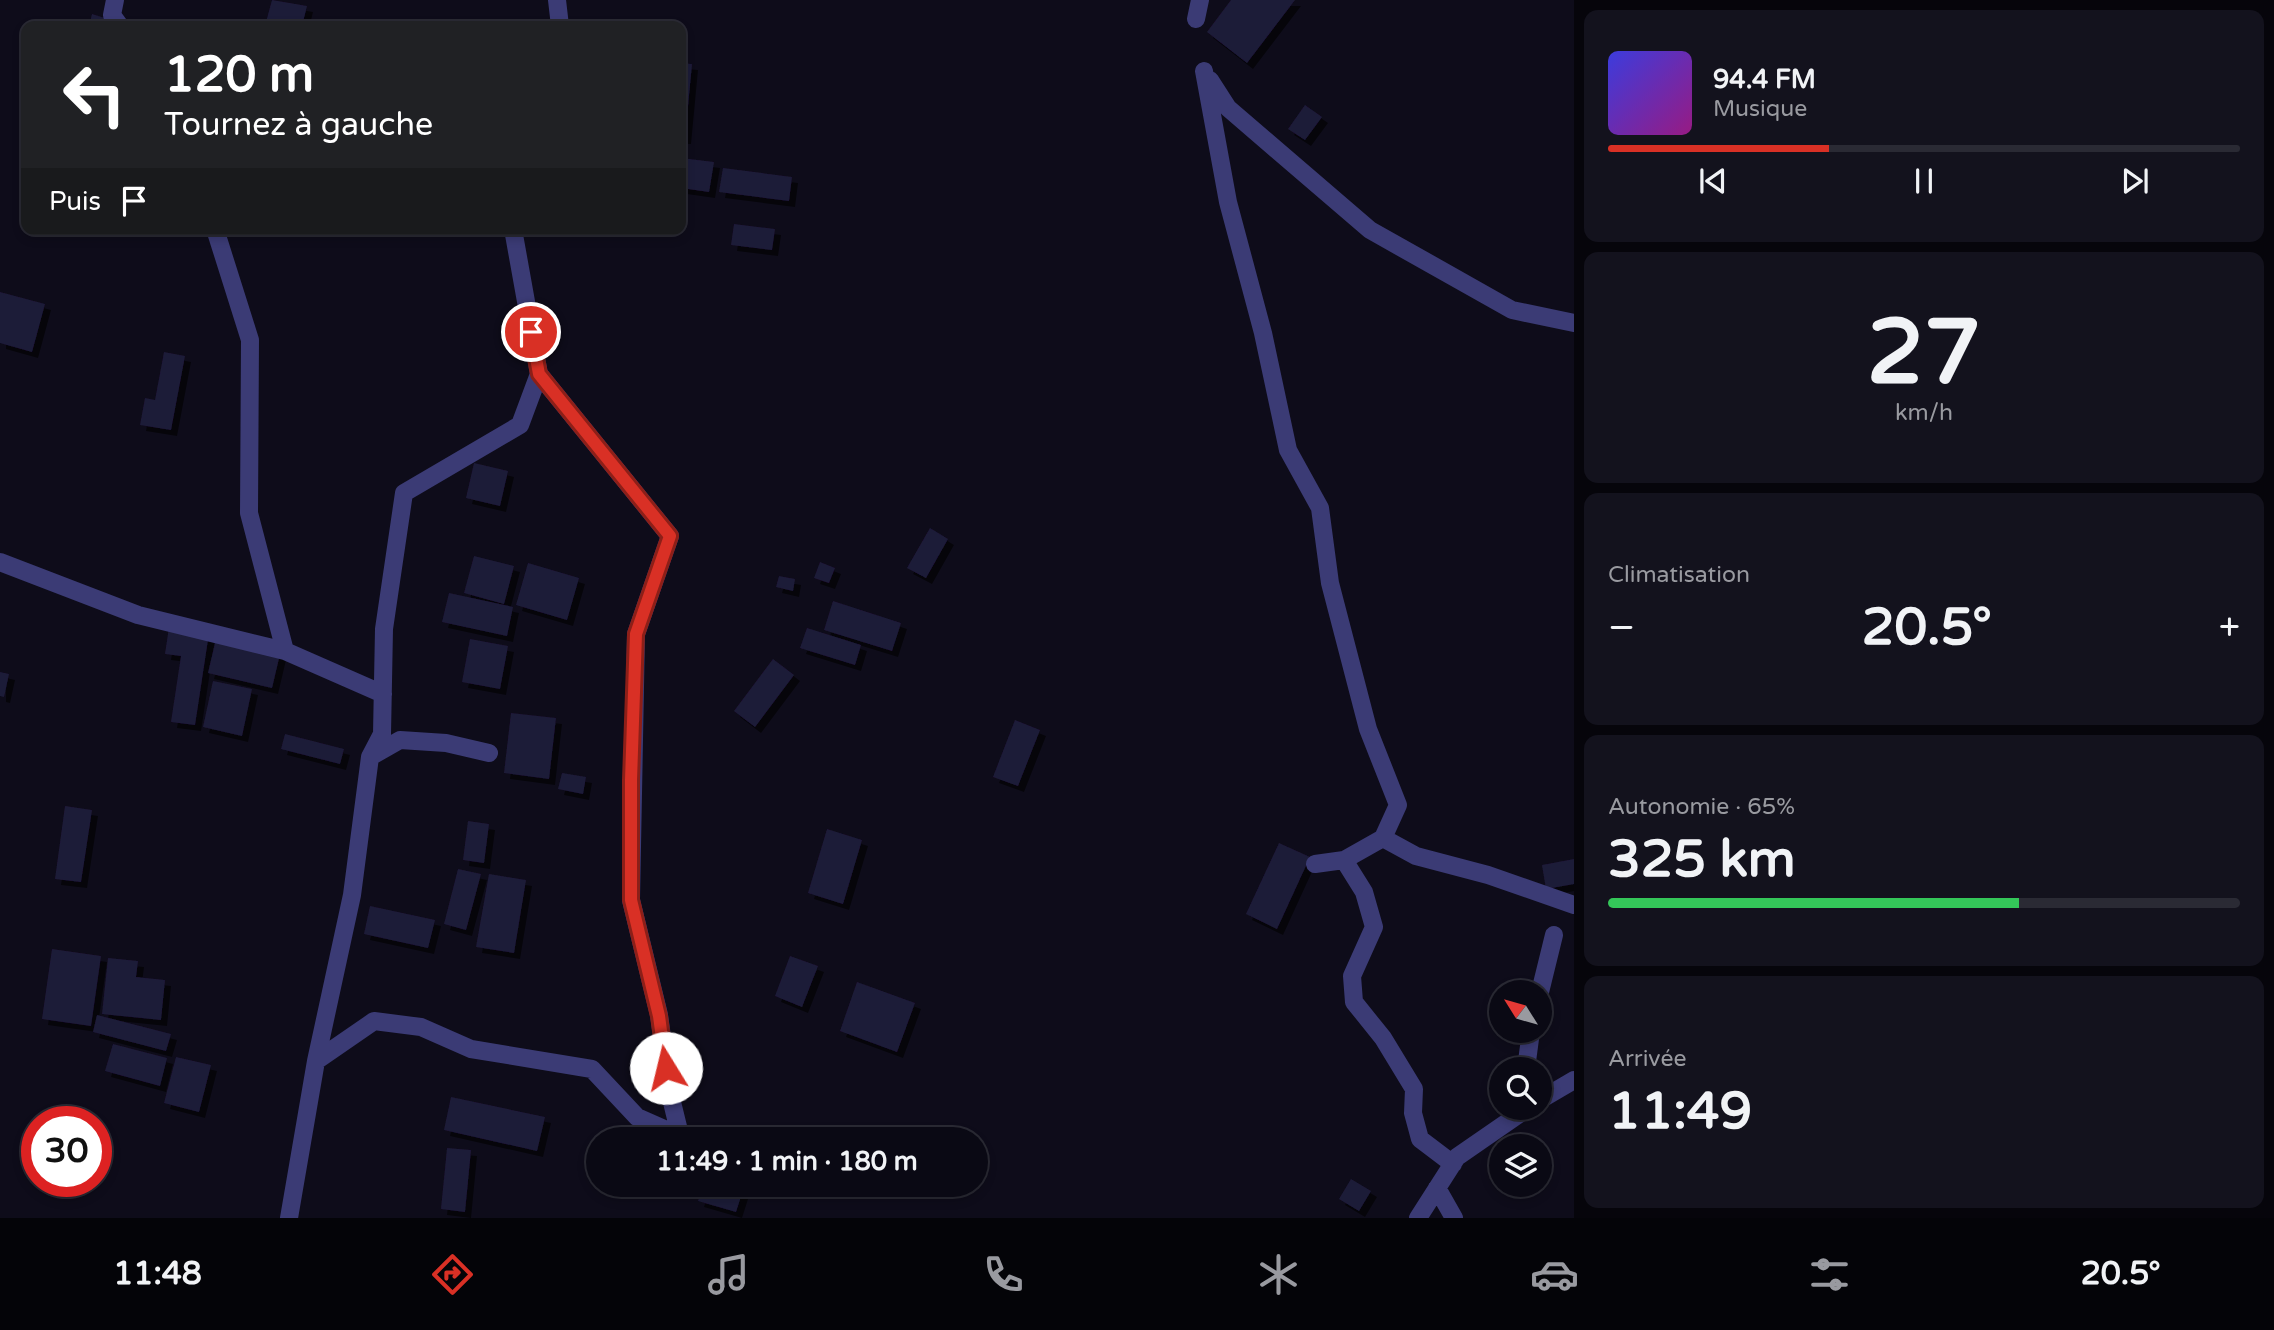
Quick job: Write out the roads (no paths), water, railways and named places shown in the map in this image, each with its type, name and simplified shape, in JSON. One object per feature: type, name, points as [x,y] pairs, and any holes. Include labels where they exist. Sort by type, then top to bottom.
[{"type":"street","points":[[115,0],[112,15],[117,21]]},
{"type":"street","points":[[557,0],[559,21]]},
{"type":"street","points":[[1196,19],[1200,0]]},
{"type":"street","points":[[1315,864],[1344,860],[1383,838],[1398,805],[1379,765],[1364,716],[1330,583],[1320,508],[1287,450],[1263,334],[1228,202],[1204,71],[1228,108],[1370,230],[1512,310],[1574,323]]},
{"type":"street","points":[[217,235],[250,340],[249,513],[285,651]]},
{"type":"street","points":[[514,235],[539,374],[670,536],[636,634],[631,900],[659,1016],[670,1094],[678,1127]]},
{"type":"street","points":[[289,1218],[316,1061],[352,895],[370,757],[382,734],[384,628],[404,493],[520,425],[539,374]]},
{"type":"street","points":[[0,562],[138,615],[285,651],[383,694]]},
{"type":"street","points":[[370,757],[400,740],[446,743],[489,753]]},
{"type":"street","points":[[1383,838],[1416,856],[1488,875],[1574,905]]},
{"type":"street","points":[[1344,860],[1364,892],[1374,927],[1352,976],[1354,1002],[1383,1038],[1414,1089],[1413,1113],[1420,1139],[1453,1164]]},
{"type":"street","points":[[1543,980],[1554,935]]},
{"type":"street","points":[[316,1061],[374,1021],[421,1027],[471,1049],[592,1069],[637,1117],[658,1127]]},
{"type":"street","points":[[1552,1093],[1574,1080]]},
{"type":"street","points":[[1418,1218],[1457,1157],[1508,1120]]},
{"type":"street","points":[[1437,1188],[1454,1218]]}]
